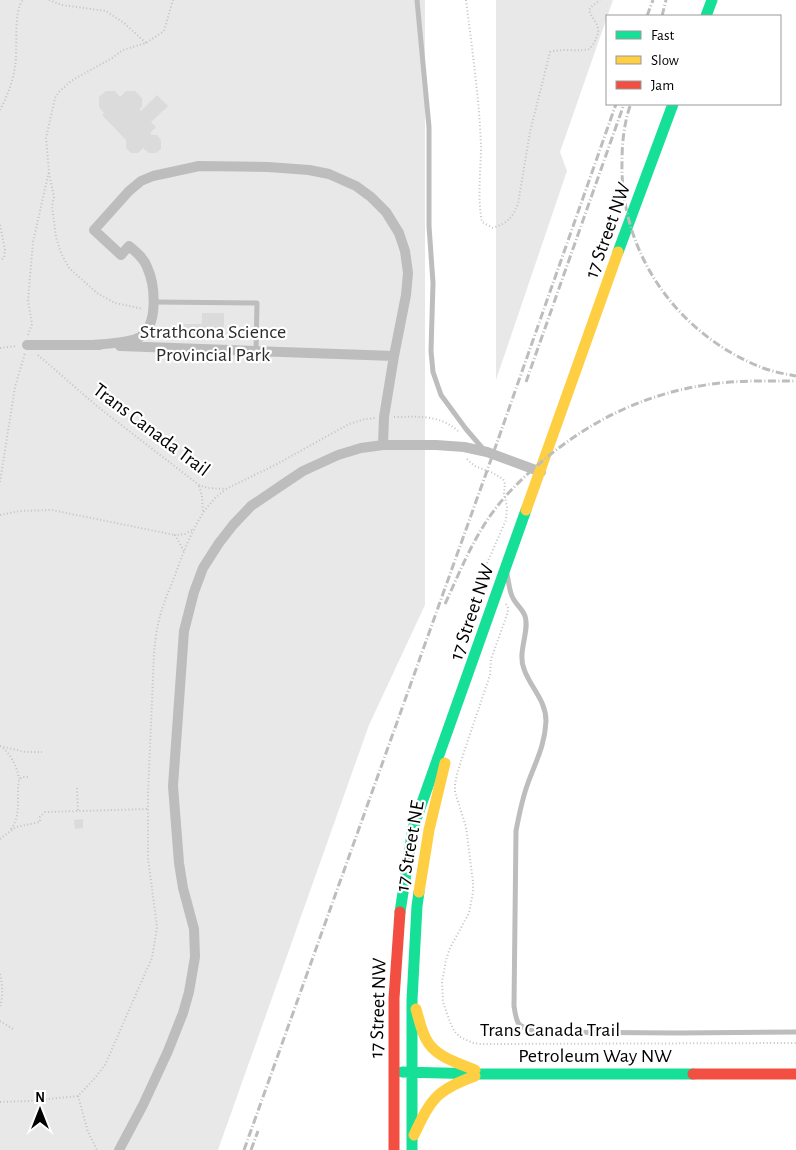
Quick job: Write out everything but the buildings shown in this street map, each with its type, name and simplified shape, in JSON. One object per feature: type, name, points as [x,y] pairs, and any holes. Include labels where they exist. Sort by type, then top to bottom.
[{"type":"main road","points":[[706,15],[712,0]]},
{"type":"main road","name":"17 Street NW","points":[[394,1150],[394,998],[400,905],[413,828],[673,105]]},
{"type":"main road","name":"17 Street NE","points":[[412,1000],[418,906],[429,830],[459,702]]},
{"type":"main road","points":[[412,1000],[426,1041],[433,1049],[441,1055],[482,1074]]},
{"type":"main road","name":"17 Street NW","points":[[412,1000],[412,1072]]},
{"type":"main road","name":"Petroleum Way NW","points":[[394,1072],[482,1074],[796,1074]]},
{"type":"main road","points":[[412,1072],[412,1145]]},
{"type":"main road","points":[[412,1145],[424,1112],[440,1092],[453,1084],[482,1074]]},
{"type":"street","points":[[93,345],[125,341],[139,337],[147,330],[153,316],[154,296],[147,265],[129,246],[121,255],[94,230],[129,191],[141,182],[153,176],[199,166],[268,167],[309,170],[329,174],[356,186],[371,197],[386,212],[399,233],[405,251],[408,273],[406,295],[384,417],[383,445]]},
{"type":"street","points":[[27,346],[93,345],[394,356]]},
{"type":"street","points":[[119,1150],[143,1105],[183,1013],[195,957],[194,929],[178,863],[173,786],[184,631],[194,592],[204,568],[219,543],[233,525],[252,506],[304,471],[338,455],[361,448],[383,445],[464,447],[486,452],[541,472]]},
{"type":"lane","points":[[417,0],[429,127],[430,226],[433,283],[431,351],[433,372],[441,395],[486,452]]},
{"type":"lane","points":[[153,307],[257,303],[256,351]]},
{"type":"lane","points":[[506,569],[513,599],[525,616],[526,628],[522,648],[523,668],[543,703],[546,719],[541,751],[520,805],[516,831],[514,987],[516,1020],[522,1027],[537,1032],[796,1032]]},
{"type":"path","points":[[0,110],[12,81],[16,65],[18,14],[20,3],[23,0]]},
{"type":"path","points":[[49,0],[62,5],[106,11],[124,23],[146,43]]},
{"type":"path","points":[[153,307],[115,302],[97,292],[69,268],[61,253],[56,237],[52,206],[54,197],[48,171],[46,138],[55,98],[59,92],[70,81],[123,50],[146,43],[164,31],[173,0]]},
{"type":"path","points":[[466,0],[478,100],[480,211],[482,222],[493,228],[506,223],[514,214],[518,204],[530,132],[550,52],[584,51],[589,49],[598,33],[598,27],[589,10],[600,0]]},
{"type":"path","points":[[0,482],[15,387],[32,324],[28,300],[32,250],[48,171]]},
{"type":"path","points":[[0,225],[5,250],[4,258],[0,260]]},
{"type":"path","points":[[0,348],[27,346]]},
{"type":"path","name":"Trans Canada Trail","points":[[27,346],[98,407],[199,485],[208,488],[226,490],[349,424],[378,417]]},
{"type":"path","points":[[389,417],[440,419],[460,433]]},
{"type":"path","points":[[465,455],[475,466],[500,477],[504,484],[507,514],[503,528],[478,584],[478,593],[484,596]]},
{"type":"path","points":[[199,485],[203,513]]},
{"type":"path","points":[[0,1102],[78,1096],[105,1065],[152,958],[157,927],[148,858],[148,809],[156,633],[159,619],[193,529],[214,499],[226,490]]},
{"type":"path","points":[[0,515],[20,511],[52,510],[176,536],[185,534],[193,529]]},
{"type":"path","points":[[176,536],[184,550]]},
{"type":"path","name":"Trans Canada Trail","points":[[507,605],[508,612],[491,659],[490,675],[456,774],[456,792],[466,826],[473,892],[469,913],[450,948],[443,971],[443,1002],[454,1031],[467,1041],[480,1044],[796,1043]]},
{"type":"path","points":[[1,746],[25,752],[42,752]]},
{"type":"path","points":[[1,746],[14,763],[19,780],[18,812],[15,823],[10,831]]},
{"type":"path","points":[[19,780],[22,777],[28,777]]},
{"type":"path","points":[[78,788],[78,811]]},
{"type":"path","points":[[0,839],[16,827],[40,822],[40,817],[45,812],[148,809]]},
{"type":"path","points":[[0,976],[3,987],[0,1007]]},
{"type":"path","points":[[0,1021],[13,1029]]},
{"type":"path","points":[[78,1096],[88,1132],[97,1150]]},
{"type":"green space","name":"Strathcona Science Provincial Park","points":[[0,0],[425,0],[425,605],[369,725],[218,1150],[0,1150]]},
{"type":"green space","points":[[496,0],[613,0],[608,15],[606,15],[606,20],[560,152],[567,171],[496,380]]},
{"type":"railway","points":[[647,15],[653,0]]},
{"type":"railway","points":[[662,15],[666,0]]},
{"type":"railway","points":[[244,1150],[616,105]]},
{"type":"railway","points":[[526,382],[624,105]]},
{"type":"railway","points":[[630,106],[622,148],[624,196],[631,228],[643,259],[660,287],[681,313],[705,335],[732,353],[763,368],[796,376]]},
{"type":"railway","points":[[445,604],[474,542],[497,506],[532,470],[578,434],[620,411],[664,394],[688,388],[733,382],[796,381]]},
{"type":"railway","points":[[251,1150],[258,1131]]},
{"type":"traffic: fast","points":[[706,15],[712,0]]},
{"type":"traffic: fast","points":[[618,252],[673,105]]},
{"type":"traffic: fast","points":[[400,912],[413,828],[526,510]]},
{"type":"traffic: fast","points":[[412,1150],[412,1000],[419,892]]},
{"type":"traffic: fast","points":[[402,1072],[693,1074]]},
{"type":"traffic: slow","points":[[526,510],[618,252]]},
{"type":"traffic: slow","points":[[419,892],[429,830],[445,763]]},
{"type":"traffic: slow","points":[[416,1009],[423,1032],[430,1045],[448,1059],[475,1070]]},
{"type":"traffic: slow","points":[[414,1135],[430,1104],[436,1097],[451,1086],[475,1076]]},
{"type":"traffic: jam","points":[[394,1150],[394,998],[400,912]]},
{"type":"traffic: jam","points":[[693,1074],[796,1074]]}]
